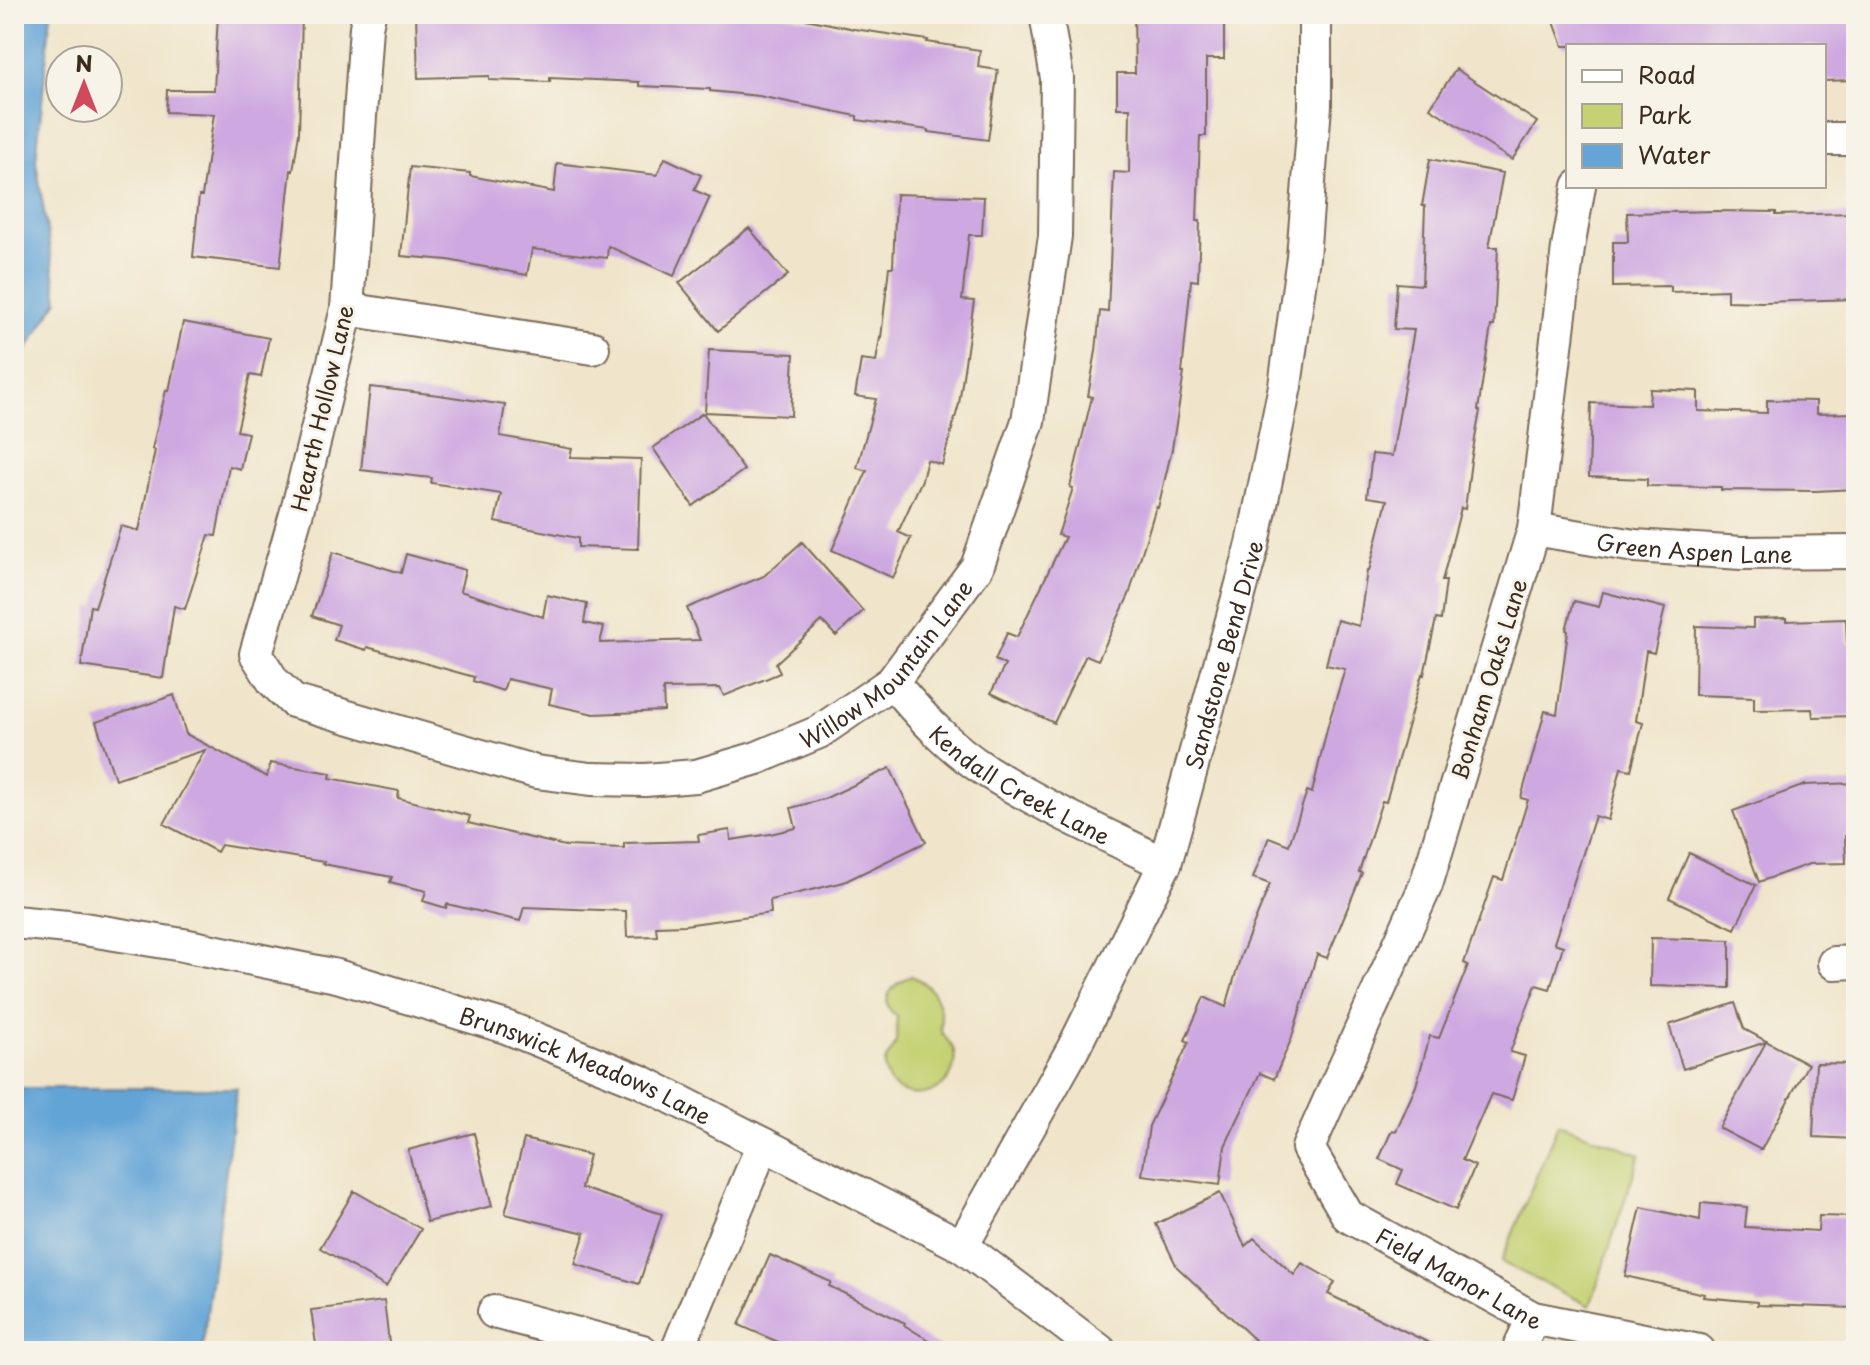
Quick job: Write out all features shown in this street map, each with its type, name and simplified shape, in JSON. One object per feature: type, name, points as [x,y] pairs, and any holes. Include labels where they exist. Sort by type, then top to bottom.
[{"type":"street","name":"Hearth Hollow Lane","points":[[256,654],[297,511],[347,309],[369,14]]},
{"type":"street","name":"Willow Mountain Lane","points":[[256,654],[273,681],[293,701],[536,772],[591,779],[645,780],[696,776],[757,758],[819,732],[892,682],[977,567],[1028,421],[1055,236],[1057,78],[1046,14]]},
{"type":"street","name":"Sandstone Bend Drive","points":[[962,1246],[1073,1049],[1165,864],[1253,544],[1285,386],[1303,257],[1313,136],[1315,14]]},
{"type":"street","points":[[1826,139],[1856,139]]},
{"type":"street","name":"Bonham Oaks Lane","points":[[1308,1148],[1426,885],[1534,529],[1568,248],[1579,188]]},
{"type":"street","points":[[347,309],[593,348]]},
{"type":"street","name":"Green Aspen Lane","points":[[1534,529],[1635,546],[1742,553],[1856,552]]},
{"type":"street","name":"Kendall Creek Lane","points":[[892,682],[929,725],[983,769],[1037,800],[1165,864]]},
{"type":"street","name":"Brunswick Meadows Lane","points":[[14,922],[78,928],[183,945],[337,976],[506,1027],[642,1082],[962,1246],[1100,1351]]},
{"type":"street","points":[[677,1351],[763,1144]]},
{"type":"street","name":"Field Manor Lane","points":[[1308,1148],[1348,1216],[1533,1318],[1699,1351]]},
{"type":"street","points":[[494,1312],[642,1351]]},
{"type":"street","points":[[1518,1351],[1533,1318]]},
{"type":"green space","points":[[911,976],[924,983],[936,998],[941,1031],[954,1052],[953,1069],[947,1081],[936,1090],[924,1094],[898,1090],[889,1082],[885,1069],[895,1045],[897,1017],[887,999],[898,983]]},
{"type":"green space","points":[[1558,1124],[1640,1154],[1590,1306],[1501,1262]]},
{"type":"water","points":[[14,14],[51,14],[48,44],[44,44],[44,83],[36,161],[58,300],[14,370]]},
{"type":"water","points":[[14,1088],[237,1088],[202,1351],[14,1351]]},
{"type":"building","points":[[218,14],[302,14],[299,133],[291,170],[280,267],[193,257],[199,196],[202,196],[214,114],[166,112],[167,90],[214,90]]},
{"type":"building","points":[[416,14],[782,14],[980,50],[978,67],[998,70],[988,140],[857,120],[857,116],[710,89],[550,78],[550,82],[489,80],[489,76],[418,78]]},
{"type":"building","points":[[1134,14],[1224,14],[1224,59],[1206,59],[1206,136],[1200,136],[1198,281],[1191,280],[1184,373],[1172,449],[1158,508],[1129,595],[1098,660],[1086,655],[1054,723],[991,693],[1005,665],[995,660],[1007,633],[1017,637],[1065,537],[1058,535],[1073,488],[1070,487],[1092,397],[1088,396],[1100,311],[1108,312],[1114,172],[1129,173],[1130,108],[1117,108],[1117,73],[1135,73]]},
{"type":"building","points":[[1566,14],[1852,14],[1854,80],[1826,81],[1826,44],[1563,46],[1553,19]]},
{"type":"building","points":[[1456,69],[1537,122],[1512,160],[1430,108]]},
{"type":"building","points":[[665,158],[701,175],[694,190],[710,197],[674,276],[608,246],[607,258],[532,249],[527,275],[448,260],[401,256],[410,167],[470,173],[470,176],[554,192],[557,163],[657,175]]},
{"type":"building","points":[[1430,159],[1503,173],[1489,247],[1498,247],[1494,326],[1491,326],[1465,509],[1461,508],[1442,581],[1446,581],[1441,620],[1436,619],[1424,675],[1386,802],[1382,801],[1359,872],[1362,873],[1327,958],[1317,954],[1291,1040],[1274,1079],[1260,1073],[1225,1146],[1220,1185],[1142,1175],[1149,1126],[1189,1042],[1185,1040],[1204,997],[1226,1007],[1241,955],[1270,884],[1253,878],[1269,837],[1289,845],[1307,791],[1312,793],[1345,669],[1326,665],[1337,620],[1359,626],[1367,571],[1387,500],[1367,497],[1372,454],[1392,456],[1414,330],[1394,329],[1397,283],[1422,285],[1425,206],[1422,206]]},
{"type":"building","points":[[896,194],[984,197],[982,235],[969,235],[962,300],[974,301],[959,404],[942,465],[927,460],[922,480],[898,532],[911,538],[893,578],[832,550],[867,471],[857,468],[876,399],[855,396],[861,360],[876,362],[881,338],[889,267],[893,267]]},
{"type":"building","points":[[1776,212],[1776,215],[1856,213],[1856,299],[1727,301],[1727,290],[1671,292],[1671,286],[1613,287],[1613,242],[1628,242],[1627,213]]},
{"type":"building","points":[[749,228],[788,275],[718,331],[679,283]]},
{"type":"building","points":[[183,322],[269,338],[261,377],[250,375],[237,431],[248,433],[240,469],[229,466],[216,536],[209,535],[185,609],[174,606],[163,678],[81,666],[90,606],[95,607],[121,526],[139,531],[155,450],[152,449],[166,390],[169,391]]},
{"type":"building","points":[[709,350],[794,354],[791,416],[705,412]]},
{"type":"building","points":[[370,387],[505,405],[500,436],[572,449],[570,457],[641,459],[638,549],[578,547],[578,538],[495,522],[501,494],[431,483],[432,478],[361,470]]},
{"type":"building","points":[[1650,389],[1698,391],[1698,411],[1767,413],[1767,400],[1816,401],[1816,414],[1856,413],[1856,489],[1721,490],[1721,487],[1647,486],[1647,479],[1589,477],[1591,403],[1649,405]]},
{"type":"building","points":[[703,413],[744,470],[693,506],[653,448]]},
{"type":"building","points":[[802,542],[863,611],[836,636],[822,621],[776,663],[780,673],[724,696],[720,688],[663,689],[664,711],[594,714],[549,704],[552,689],[507,679],[503,691],[473,681],[474,677],[367,647],[366,650],[334,640],[339,625],[312,616],[333,552],[401,573],[406,554],[465,570],[460,591],[543,617],[547,595],[587,604],[584,623],[604,627],[600,643],[700,640],[687,608],[764,576]]},
{"type":"building","points":[[1603,592],[1665,608],[1654,653],[1646,651],[1636,721],[1643,723],[1631,770],[1621,768],[1608,820],[1595,816],[1554,943],[1563,946],[1550,989],[1536,985],[1510,1052],[1525,1056],[1512,1100],[1491,1094],[1462,1160],[1475,1166],[1456,1210],[1397,1184],[1403,1170],[1379,1159],[1392,1130],[1396,1131],[1416,1086],[1430,1036],[1439,1038],[1468,965],[1464,963],[1494,877],[1503,880],[1528,800],[1521,798],[1545,711],[1557,714],[1566,630],[1574,601],[1599,607]]},
{"type":"building","points":[[1787,618],[1787,621],[1846,619],[1847,643],[1856,643],[1856,716],[1813,717],[1812,709],[1754,710],[1754,697],[1695,695],[1696,626],[1753,628],[1753,619]]},
{"type":"building","points":[[174,695],[186,734],[267,777],[270,763],[331,773],[330,778],[399,791],[398,798],[470,816],[468,823],[565,846],[624,848],[624,843],[699,841],[698,835],[730,830],[731,840],[796,828],[791,808],[824,799],[890,768],[926,842],[844,882],[770,900],[771,913],[656,926],[657,936],[627,937],[626,911],[524,907],[520,921],[447,904],[446,908],[423,901],[426,891],[390,882],[392,877],[221,845],[217,852],[164,824],[205,750],[115,779],[96,722]]},
{"type":"building","points":[[1856,783],[1856,836],[1845,836],[1846,863],[1809,864],[1759,882],[1733,811],[1805,785]]},
{"type":"building","points":[[1689,853],[1756,885],[1735,929],[1669,898]]},
{"type":"building","points":[[1651,938],[1730,940],[1730,988],[1650,986]]},
{"type":"building","points":[[1735,1003],[1744,1029],[1808,1064],[1761,1150],[1719,1128],[1766,1042],[1683,1069],[1669,1025]]},
{"type":"building","points":[[1816,1063],[1856,1064],[1856,1139],[1813,1137]]},
{"type":"building","points":[[474,1133],[492,1206],[427,1222],[408,1150]]},
{"type":"building","points":[[524,1139],[589,1155],[581,1188],[662,1214],[639,1284],[575,1264],[585,1233],[505,1214]]},
{"type":"building","points":[[354,1191],[421,1229],[386,1287],[320,1248]]},
{"type":"building","points":[[1220,1193],[1245,1246],[1254,1238],[1294,1275],[1302,1263],[1335,1282],[1328,1294],[1446,1351],[1248,1351],[1255,1340],[1177,1267],[1156,1224]]},
{"type":"building","points":[[1701,1203],[1747,1207],[1745,1227],[1818,1231],[1819,1216],[1856,1217],[1856,1308],[1757,1305],[1757,1302],[1703,1297],[1704,1294],[1625,1276],[1641,1207],[1700,1220]]},
{"type":"building","points":[[770,1255],[831,1282],[829,1286],[905,1323],[946,1351],[799,1351],[739,1325]]},
{"type":"building","points":[[384,1301],[390,1351],[317,1351],[311,1310]]}]
